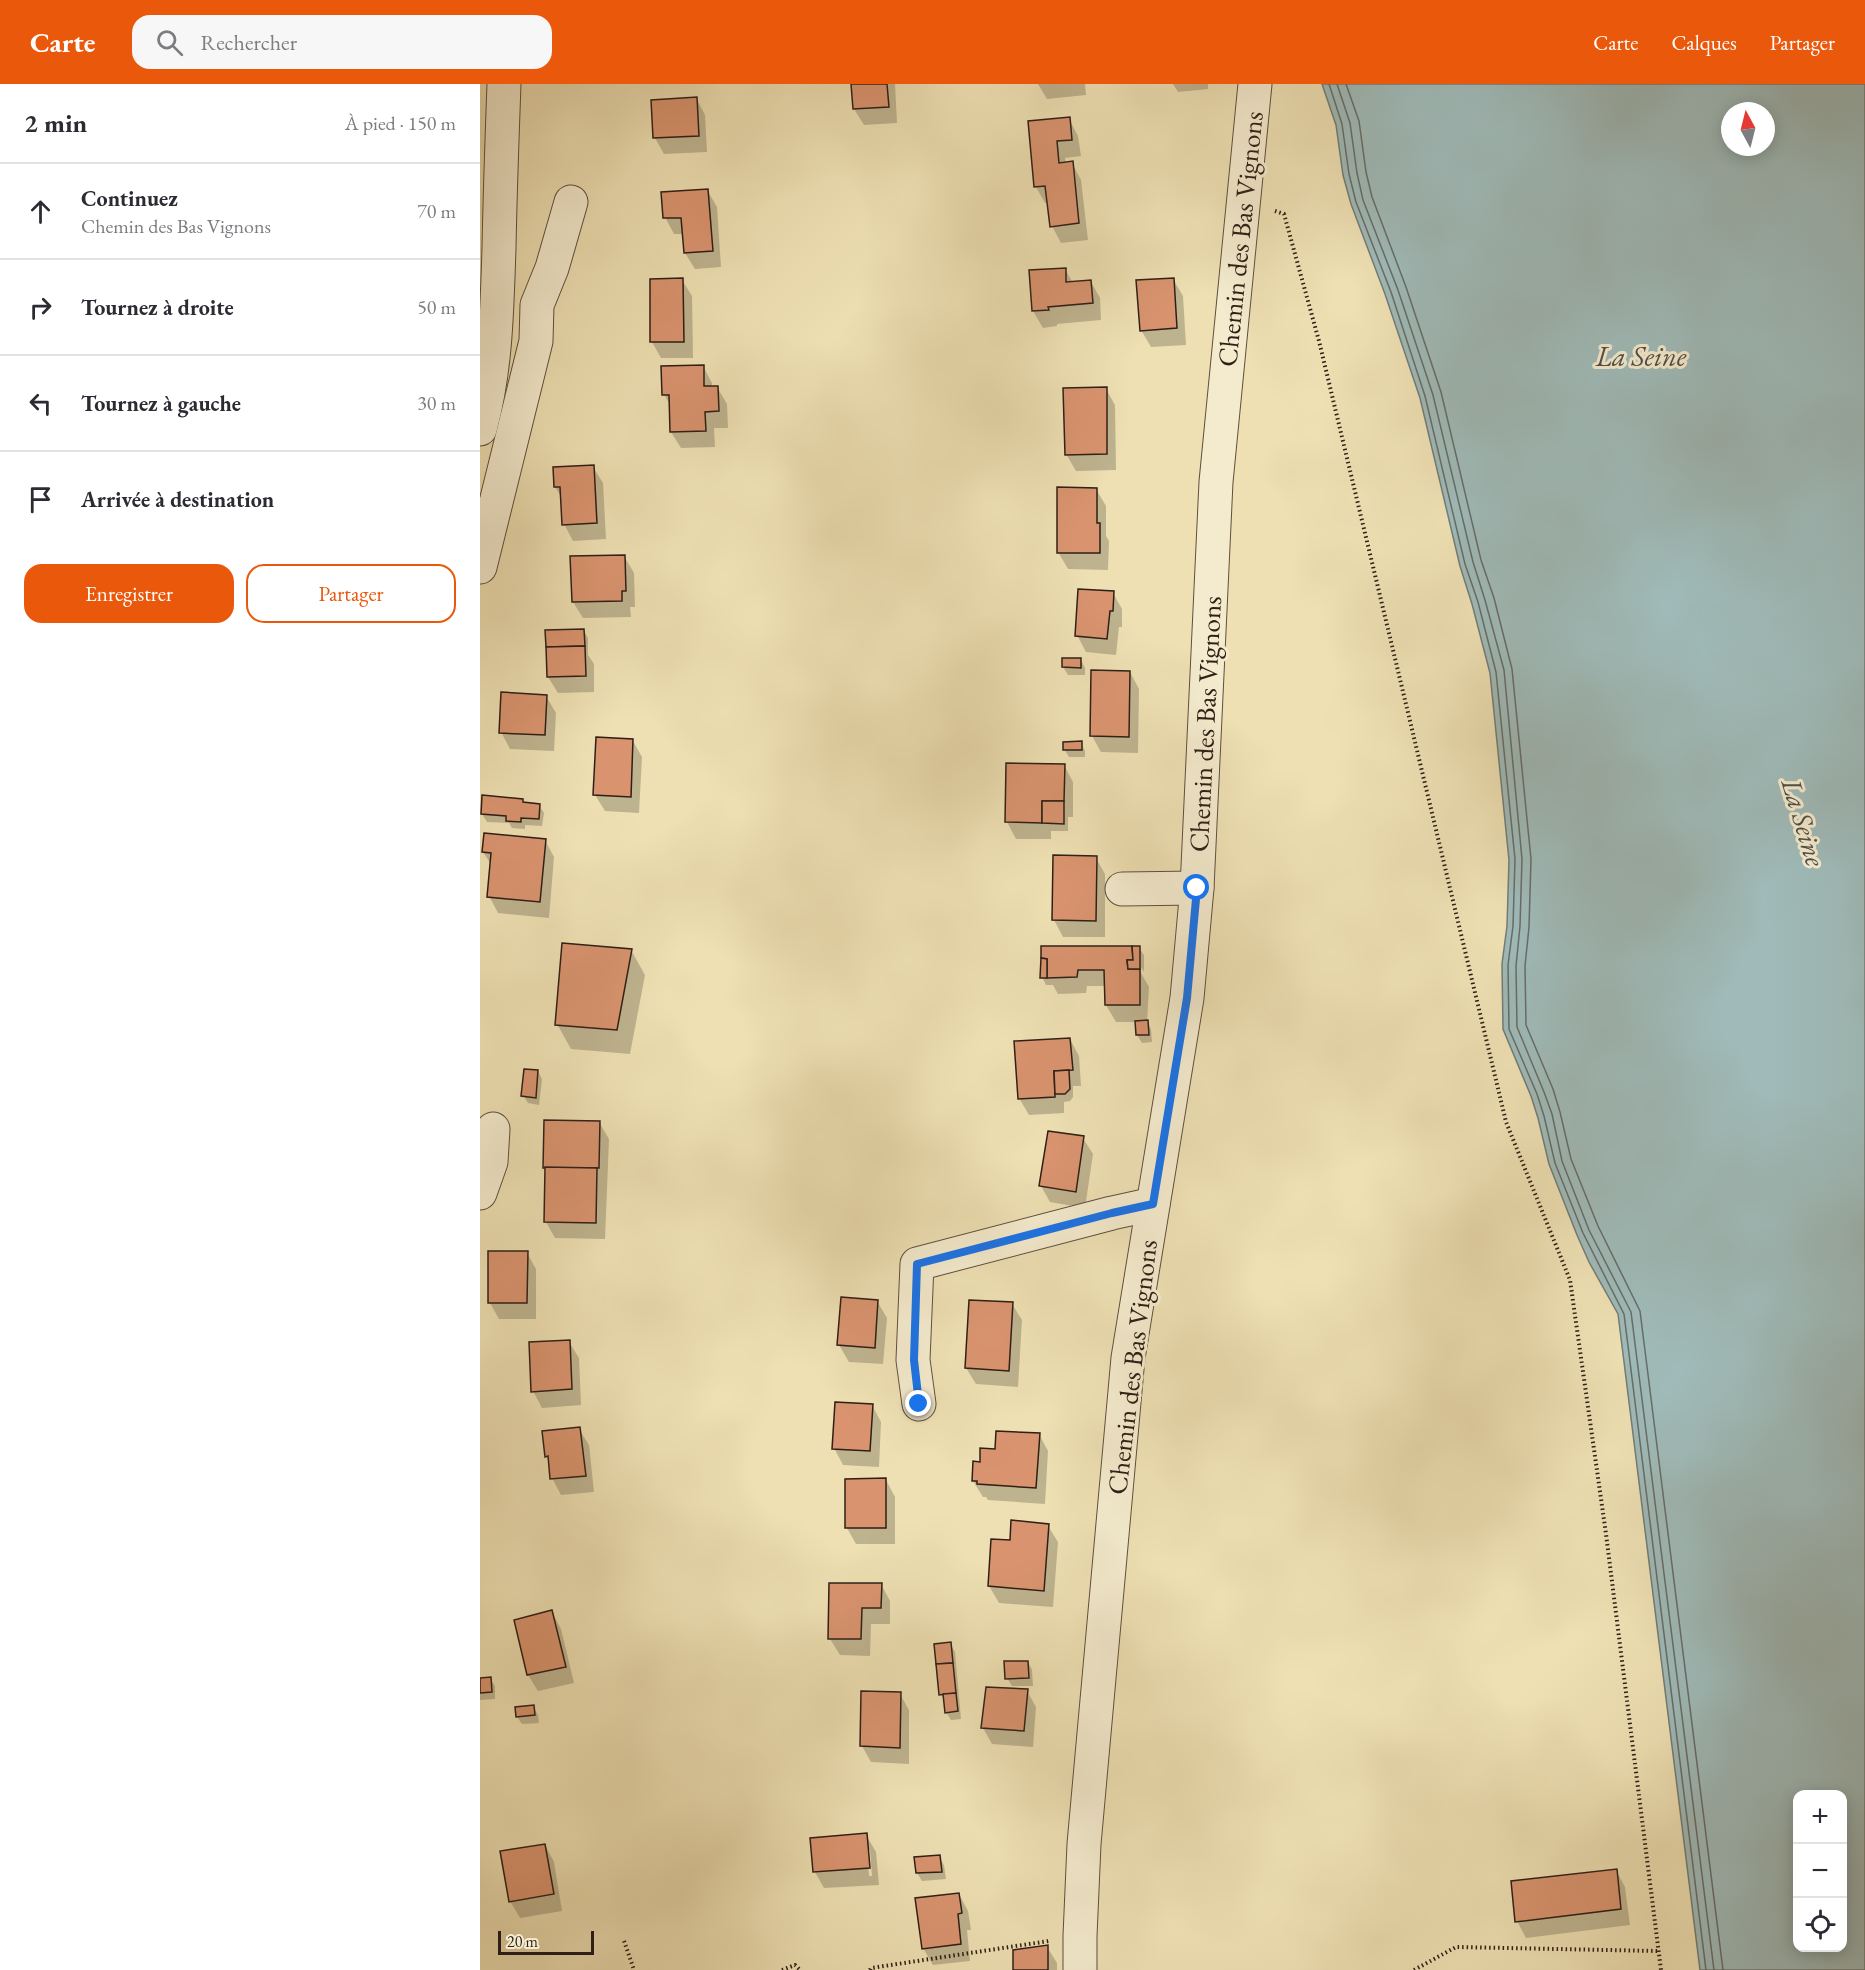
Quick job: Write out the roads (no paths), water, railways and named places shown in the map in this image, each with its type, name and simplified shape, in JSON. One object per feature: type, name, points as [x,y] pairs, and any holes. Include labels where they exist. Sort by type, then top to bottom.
[{"type":"street","points":[[480,429],[486,406],[493,352],[498,283],[504,84]]},
{"type":"street","name":"Chemin des Bas Vignons","points":[[1080,1970],[1084,1844],[1128,1358],[1187,998],[1197,888],[1216,483],[1255,84]]},
{"type":"street","points":[[480,567],[536,341],[537,305],[552,268],[571,202]]},
{"type":"street","points":[[498,283],[537,305]]},
{"type":"street","points":[[1122,889],[1197,888]]},
{"type":"street","points":[[480,1193],[491,1162],[492,1129]]},
{"type":"street","points":[[919,1404],[914,1360],[917,1264],[1153,1204]]},
{"type":"water","name":"La Seine","points":[[1322,84],[1865,84],[1865,1970],[1700,1970],[1618,1314],[1577,1235],[1549,1164],[1531,1096],[1503,1029],[1502,964],[1507,926],[1509,860],[1490,673],[1460,566],[1420,398],[1385,294],[1351,204],[1343,175],[1336,125]]}]
